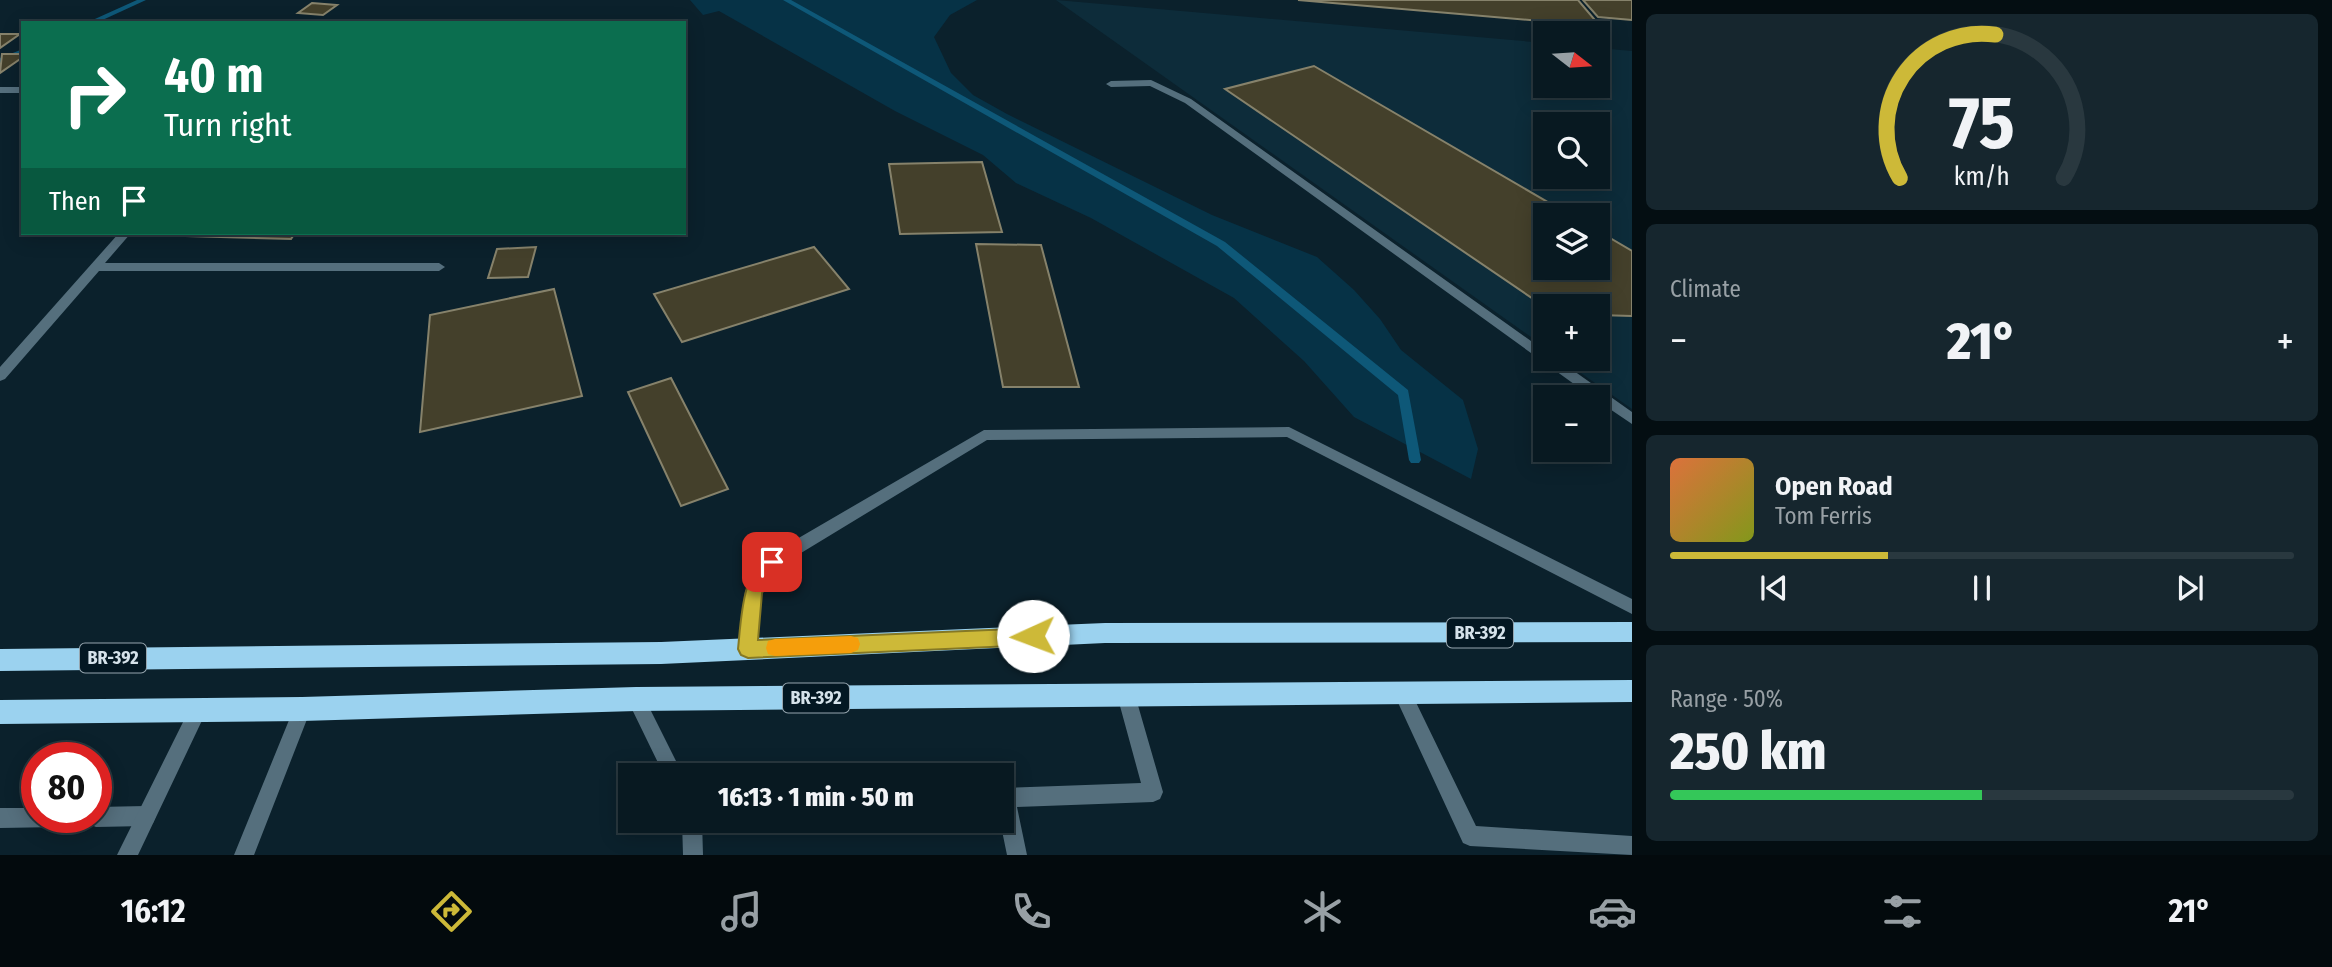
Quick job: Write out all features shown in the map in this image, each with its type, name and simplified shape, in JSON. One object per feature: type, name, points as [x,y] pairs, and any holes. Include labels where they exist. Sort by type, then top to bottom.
[{"type":"highway","name":"BR-392","points":[[0,660],[662,653],[1105,633],[1632,632]]},
{"type":"highway","name":"BR-392","points":[[0,712],[302,709],[636,699],[1632,691]]},
{"type":"street","points":[[1111,84],[1151,83],[1188,101],[1533,348]]},
{"type":"street","points":[[0,90],[21,90]]},
{"type":"street","points":[[0,376],[123,235]]},
{"type":"street","points":[[96,267],[439,267]]},
{"type":"street","points":[[1565,371],[1632,419]]},
{"type":"street","points":[[748,649],[753,591],[772,562],[984,436],[1289,432],[1632,607]]},
{"type":"street","points":[[1403,694],[1470,836],[1632,846]]},
{"type":"street","points":[[1014,798],[1153,792],[1126,695]]},
{"type":"street","points":[[636,699],[668,763]]},
{"type":"street","points":[[244,855],[302,709]]},
{"type":"street","points":[[127,855],[198,710]]},
{"type":"street","points":[[112,817],[146,816]]},
{"type":"street","points":[[0,818],[21,818]]},
{"type":"street","points":[[692,833],[693,855]]},
{"type":"street","points":[[1012,833],[1017,855]]},
{"type":"shaded area","points":[[690,0],[977,0],[950,15],[934,37],[951,73],[973,95],[1212,215],[1317,257],[1354,290],[1380,319],[1401,350],[1463,400],[1478,449],[1471,479],[1354,417],[1304,361],[1234,298],[1091,218],[1016,183],[983,155],[895,111],[719,11],[703,15]]},
{"type":"shaded area","points":[[1056,0],[1533,42],[1533,98],[1610,98],[1610,49],[1632,51],[1632,409],[1610,394],[1610,385],[1598,385],[1578,371],[1610,371],[1610,294],[1533,294],[1533,338]]},
{"type":"building","points":[[1298,0],[1578,0],[1596,21],[1542,21]]},
{"type":"building","points":[[1583,0],[1632,0],[1632,20],[1598,17]]},
{"type":"building","points":[[312,3],[337,5],[323,15],[298,13]]},
{"type":"building","points":[[0,34],[20,34],[0,48]]},
{"type":"building","points":[[2,54],[21,54],[21,58],[0,73]]},
{"type":"building","points":[[1314,66],[1549,203],[1533,203],[1533,280],[1610,280],[1610,238],[1632,251],[1632,316],[1610,315],[1610,294],[1533,294],[1533,299],[1225,89]]},
{"type":"building","points":[[982,162],[1002,232],[900,234],[889,164]]},
{"type":"building","points":[[188,235],[294,235],[291,239]]},
{"type":"building","points":[[976,244],[1041,245],[1079,387],[1003,387]]},
{"type":"building","points":[[536,247],[528,277],[488,278],[497,249]]},
{"type":"building","points":[[814,247],[849,289],[682,342],[654,294]]},
{"type":"building","points":[[554,289],[582,396],[420,432],[430,315]]},
{"type":"building","points":[[671,378],[728,489],[681,506],[628,392]]},
{"type":"waterway","points":[[94,21],[143,0]]},
{"type":"waterway","points":[[786,0],[1221,244],[1404,393],[1415,460]]},
{"type":"waterway","points":[[0,61],[21,52]]},
{"type":"slow traffic","points":[[775,648],[851,644]]},
{"type":"route","points":[[772,562],[753,591],[748,649],[1033,636]]}]
